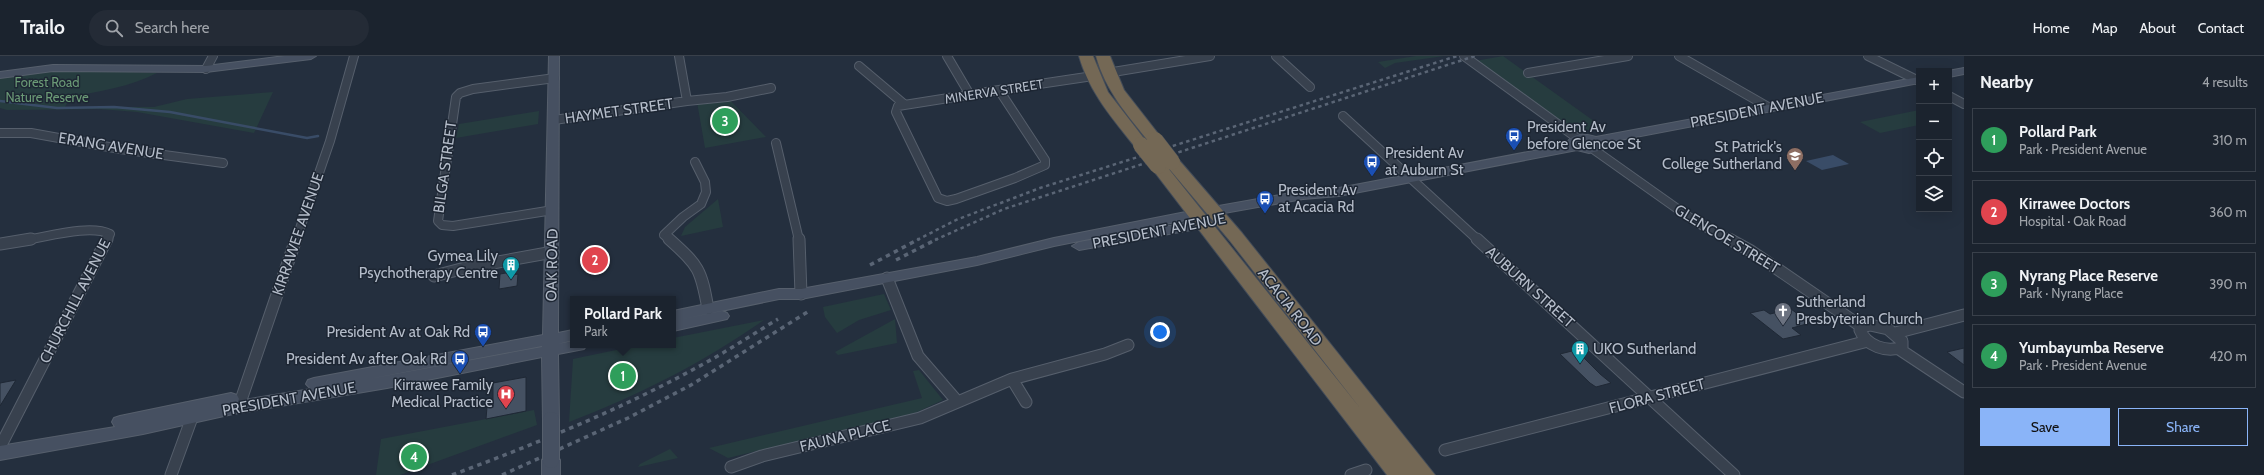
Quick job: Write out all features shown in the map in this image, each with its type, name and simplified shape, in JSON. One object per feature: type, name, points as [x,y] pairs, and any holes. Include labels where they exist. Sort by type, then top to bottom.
[{"type":"highway","points":[[1086,56],[1100,74]]},
{"type":"highway","points":[[1100,74],[1103,56]]},
{"type":"highway","name":"ACACIA ROAD","points":[[1100,74],[1110,104],[1148,143],[1424,475]]},
{"type":"highway","name":"ACACIA ROAD","points":[[1208,217],[1400,475]]},
{"type":"street","points":[[206,69],[213,56]]},
{"type":"street","points":[[0,75],[53,68],[206,69],[311,56]]},
{"type":"street","name":"KIRRAWEE AVENUE","points":[[238,403],[330,141],[354,56]]},
{"type":"street","name":"OAK ROAD","points":[[551,468],[550,345],[554,252],[554,56]]},
{"type":"street","name":"HAYMET STREET","points":[[554,120],[687,102],[679,56]]},
{"type":"street","points":[[947,56],[970,95]]},
{"type":"street","name":"MINERVA STREET","points":[[900,106],[1210,56]]},
{"type":"street","points":[[1276,56],[1310,87]]},
{"type":"street","points":[[1464,56],[1578,142],[1595,146]]},
{"type":"street","points":[[1528,74],[1628,56]]},
{"type":"street","points":[[1679,56],[1770,108]]},
{"type":"street","points":[[1868,56],[1916,80]]},
{"type":"street","points":[[859,66],[900,106],[896,112],[935,196],[939,200],[951,201],[982,192],[1045,165],[1045,160],[999,90]]},
{"type":"street","points":[[1952,73],[1964,71]]},
{"type":"street","name":"BILGA STREET","points":[[553,210],[453,226],[442,225],[438,221],[456,97],[464,91],[473,89],[555,78]]},
{"type":"street","name":"PRESIDENT AVENUE","points":[[1595,146],[1770,108],[1916,81]]},
{"type":"street","points":[[687,102],[727,97],[771,88]]},
{"type":"street","points":[[1952,98],[1964,104]]},
{"type":"street","name":"AUBURN STREET","points":[[1343,116],[1734,475]]},
{"type":"street","name":"ERANG AVENUE","points":[[0,133],[31,133],[120,148],[223,162]]},
{"type":"street","name":"PRESIDENT AVENUE","points":[[676,315],[779,294],[801,294],[977,261],[1110,241],[1208,217],[1305,202],[1339,192],[1578,142]]},
{"type":"street","points":[[776,143],[800,244],[801,294]]},
{"type":"street","name":"GLENCOE STREET","points":[[1595,146],[1696,222],[1751,250],[1862,327]]},
{"type":"street","points":[[695,162],[704,182],[706,192],[701,204],[683,217],[664,235],[692,260],[702,277],[708,309]]},
{"type":"street","name":"CHURCHILL AVENUE","points":[[0,244],[90,230],[104,230],[110,234],[109,239],[0,448]]},
{"type":"street","points":[[434,276],[465,268],[554,252]]},
{"type":"street","points":[[887,278],[918,356],[957,401]]},
{"type":"street","name":"PRESIDENT AVENUE","points":[[676,325],[782,303],[801,294]]},
{"type":"street","points":[[1895,333],[1964,315]]},
{"type":"street","points":[[1899,349],[1903,344],[1895,333],[1876,325],[1862,327],[1861,333],[1868,341],[1888,349],[1899,349],[1964,392]]},
{"type":"street","name":"PRESIDENT AVENUE","points":[[0,448],[238,403],[387,382],[550,345],[570,336]]},
{"type":"street","name":"FLORA STREET","points":[[1445,450],[1868,341]]},
{"type":"street","name":"PRESIDENT AVENUE","points":[[550,345],[570,345]]},
{"type":"street","name":"FAUNA PLACE","points":[[731,467],[762,456],[920,418],[957,401],[1012,379],[1105,354],[1128,345]]},
{"type":"street","points":[[1012,379],[1026,402]]},
{"type":"street","points":[[172,475],[194,412]]},
{"type":"street","points":[[1351,475],[1366,470]]},
{"type":"green space","points":[[1416,56],[1444,56],[1395,63],[1385,68],[1378,62]]},
{"type":"green space","points":[[1503,56],[1605,129],[1576,131],[1475,61]]},
{"type":"green space","name":"Forest Road Nature Reserve","points":[[52,69],[157,73],[126,85],[70,97],[65,107],[154,107],[187,99],[273,92],[254,133],[137,112],[99,109],[7,110],[0,108],[0,76]]},
{"type":"green space","points":[[727,97],[766,137],[705,148],[697,102]]},
{"type":"green space","points":[[539,111],[538,124],[456,138],[459,124]]},
{"type":"green space","points":[[1916,111],[1916,126],[1880,133],[1860,122]]},
{"type":"green space","points":[[718,199],[723,227],[681,236],[685,227]]},
{"type":"green space","points":[[884,294],[891,310],[859,320],[837,333],[825,317],[823,307]]},
{"type":"green space","points":[[895,319],[897,343],[838,355],[835,352]]},
{"type":"green space","points":[[764,320],[717,351],[670,377],[569,422],[573,359],[626,348],[676,348],[676,337]]},
{"type":"green space","points":[[919,370],[943,400],[915,413],[728,458],[709,448],[922,398],[913,371]]},
{"type":"green space","points":[[534,410],[537,425],[400,475],[376,475],[381,439]]},
{"type":"green space","points":[[670,449],[678,458],[638,467],[640,464]]},
{"type":"water","points":[[1833,155],[1849,164],[1822,170],[1806,161]]},
{"type":"building","name":"Gymea Lily Psychotherapy Centre","points":[[512,272],[512,275],[518,274],[517,286],[499,289],[500,274]]},
{"type":"building","name":"Sutherland Presbyterian Church","points":[[1791,309],[1810,323],[1792,328],[1801,335],[1783,339],[1750,313],[1764,310],[1770,314]]},
{"type":"building","points":[[1964,348],[1964,365],[1947,352]]},
{"type":"building","name":"UKO Sutherland","points":[[1576,350],[1611,383],[1596,387],[1560,354]]},
{"type":"building","points":[[526,377],[526,411],[486,419],[487,407],[493,406],[493,383]]},
{"type":"building","points":[[16,380],[0,406],[0,383]]},
{"type":"waterway","points":[[0,101],[57,108],[114,107],[170,112],[307,138],[318,136]]},
{"type":"railway","points":[[917,240],[956,220],[1040,188],[1457,56]]},
{"type":"railway","points":[[935,240],[1004,209],[1475,56]]},
{"type":"railway","points":[[870,265],[919,239]]},
{"type":"railway","points":[[896,260],[935,240]]},
{"type":"railway","points":[[502,475],[628,418],[691,385],[809,311]]},
{"type":"railway","points":[[452,475],[545,439],[635,399],[705,363],[778,319]]},
{"type":"place","name":"Nyrang Place Reserve","points":[[725,121]]},
{"type":"place","name":"President Av before Glencoe St","points":[[1514,151]]},
{"type":"place","name":"St Patrick's College Sutherland","points":[[1795,171]]},
{"type":"place","name":"President Av at Auburn St","points":[[1372,177]]},
{"type":"place","name":"President Av at Acacia Rd","points":[[1265,214]]},
{"type":"place","name":"Kirrawee Doctors","points":[[595,260]]},
{"type":"place","name":"Gymea Lily Psychotherapy Centre","points":[[511,280]]},
{"type":"place","name":"Sutherland Presbyterian Church","points":[[1783,326]]},
{"type":"place","name":"President Av at Oak Rd","points":[[483,347]]},
{"type":"place","name":"UKO Sutherland","points":[[1580,364]]},
{"type":"place","name":"President Av after Oak Rd","points":[[460,374]]},
{"type":"place","name":"Pollard Park","points":[[623,376]]},
{"type":"place","name":"Kirrawee Family Medical Practice","points":[[506,409]]},
{"type":"place","name":"Yumbayumba Reserve","points":[[414,457]]}]
